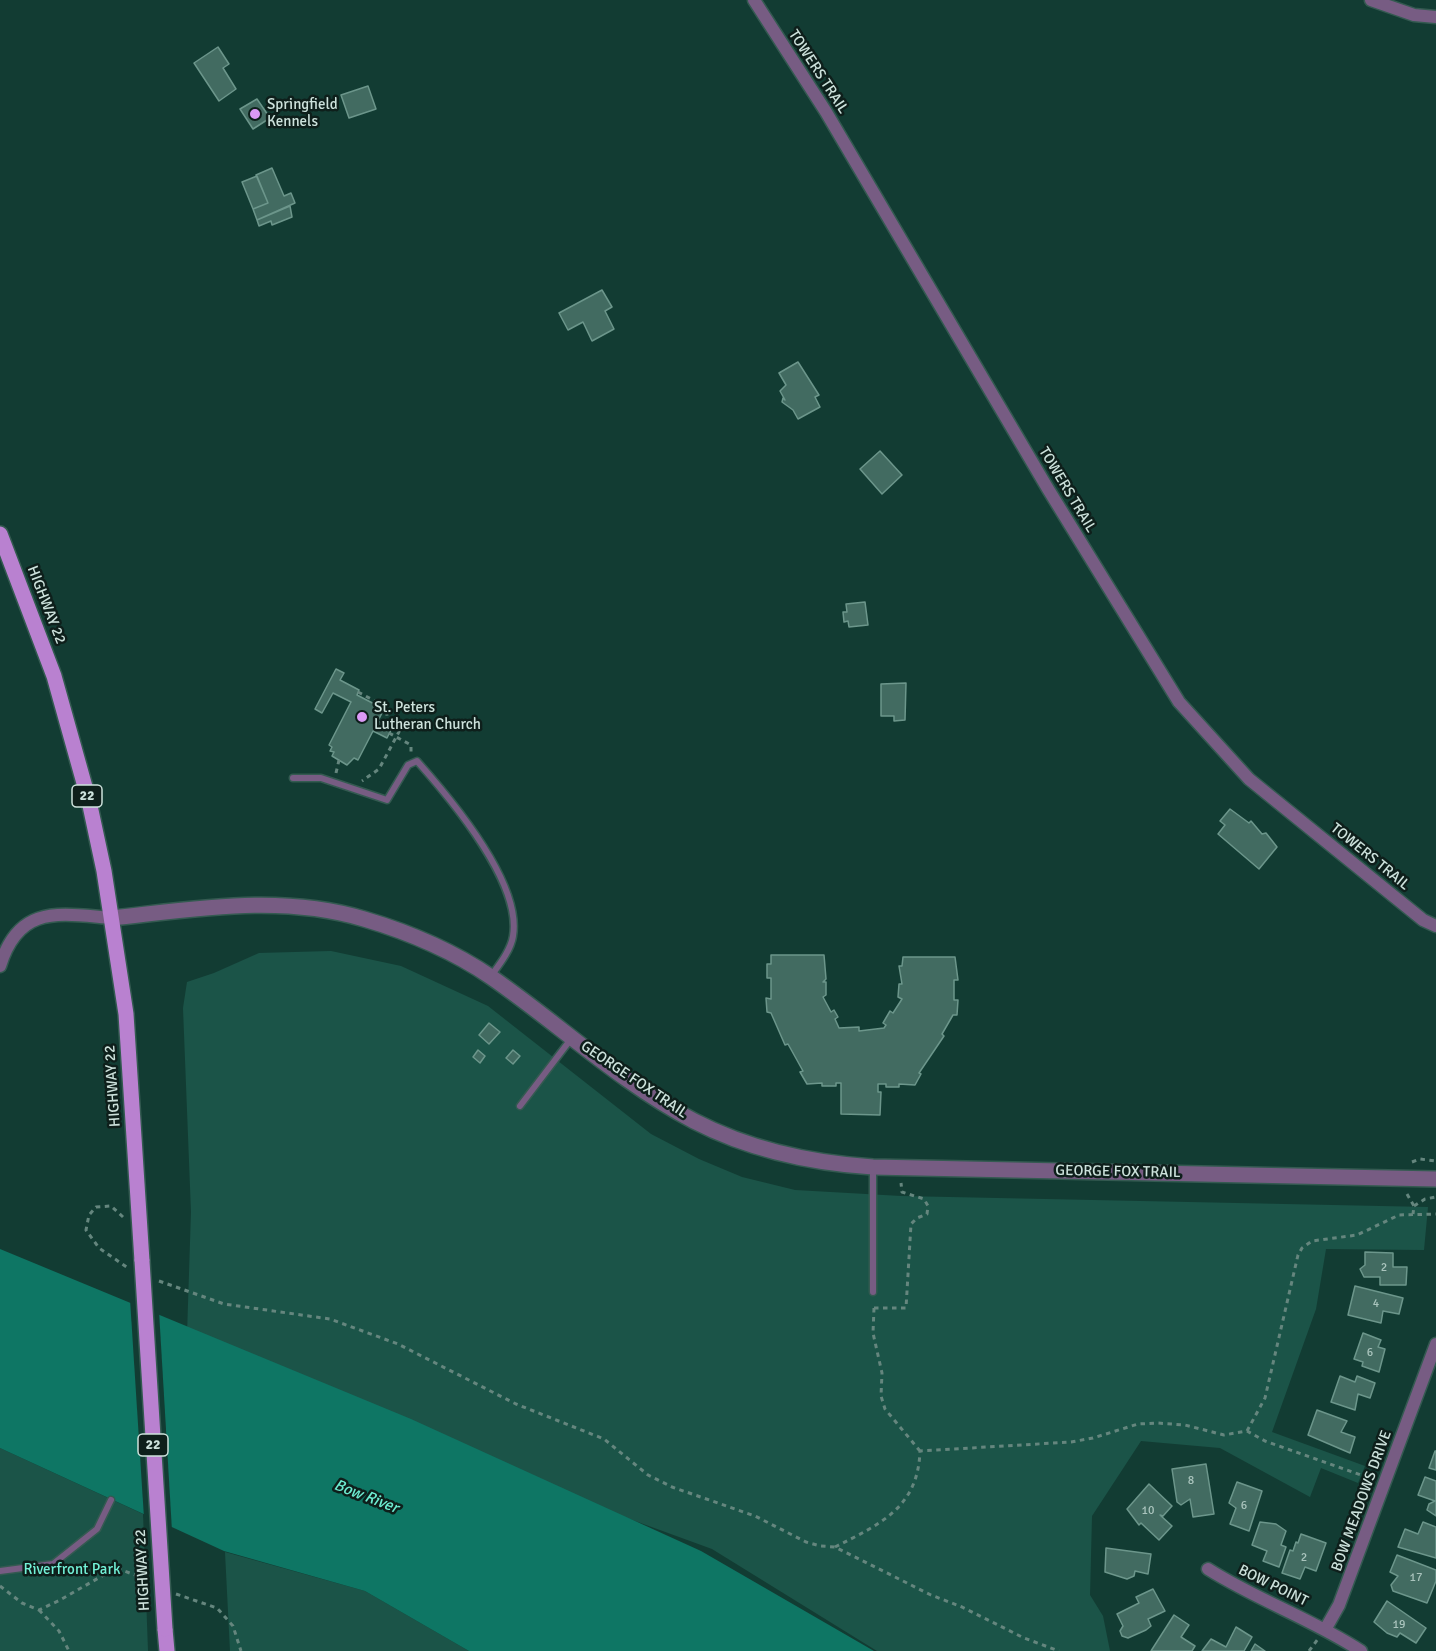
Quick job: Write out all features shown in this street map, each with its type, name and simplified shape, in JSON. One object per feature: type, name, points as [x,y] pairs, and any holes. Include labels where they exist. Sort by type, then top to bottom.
[{"type":"main road","name":"HIGHWAY 22","points":[[0,534],[54,676],[89,801],[112,918],[126,1014],[167,1651]]},
{"type":"street","name":"TOWERS TRAIL","points":[[754,0],[826,112],[1048,489],[1179,702],[1249,779],[1423,920],[1436,926]]},
{"type":"street","points":[[1371,0],[1414,15],[1436,16]]},
{"type":"street","name":"GEORGE FOX TRAIL","points":[[112,918],[249,903],[307,907],[363,918],[420,939],[491,977],[571,1038],[649,1093],[694,1121],[745,1143],[802,1159],[901,1168],[1436,1179]]},
{"type":"street","points":[[0,966],[7,944],[18,929],[41,918],[62,915],[112,918]]},
{"type":"street","name":"BOW MEADOWS DRIVE","points":[[1326,1628],[1339,1605],[1436,1344]]},
{"type":"street","name":"BOW POINT","points":[[1208,1569],[1231,1584],[1326,1628]]},
{"type":"street","points":[[1326,1628],[1361,1651]]},
{"type":"lane","points":[[293,778],[321,778],[387,800],[411,761],[417,760],[435,780],[488,854],[502,880],[512,914],[513,937],[491,977]]},
{"type":"lane","points":[[520,1106],[571,1038]]},
{"type":"lane","points":[[873,1167],[873,1292]]},
{"type":"lane","points":[[0,1571],[53,1564],[97,1529],[111,1500]]},
{"type":"path","points":[[352,783],[364,781],[379,769],[400,730],[388,724],[386,707],[358,692]]},
{"type":"path","points":[[389,733],[411,746],[411,761]]},
{"type":"path","points":[[339,760],[337,775],[342,780]]},
{"type":"path","points":[[874,1308],[906,1308],[911,1224],[917,1218],[927,1214],[928,1206],[924,1199],[902,1192],[901,1168]]},
{"type":"path","points":[[1413,1214],[1414,1206],[1425,1199],[1436,1197]]},
{"type":"path","points":[[99,1248],[86,1230],[89,1215],[96,1207],[104,1205],[117,1208],[124,1218]]},
{"type":"path","points":[[1247,1431],[1265,1398],[1302,1248],[1321,1239],[1357,1235],[1392,1218],[1413,1214],[1436,1214]]},
{"type":"path","points":[[181,1290],[224,1304],[330,1319],[398,1344],[516,1404],[604,1439],[648,1475],[672,1487],[746,1512],[806,1542],[835,1547],[931,1595],[962,1607],[1024,1638],[1059,1651]]},
{"type":"path","points":[[835,1547],[881,1521],[902,1506],[916,1480],[920,1451],[885,1409],[883,1403],[882,1373],[873,1333],[873,1292]]},
{"type":"path","points":[[920,1451],[1071,1442],[1093,1438],[1138,1424],[1178,1424],[1224,1434],[1247,1431],[1264,1441],[1371,1479]]},
{"type":"path","points":[[39,1610],[116,1568],[129,1571],[147,1580]]},
{"type":"path","points":[[0,1586],[22,1603],[39,1610],[59,1631],[69,1651]]},
{"type":"path","points":[[166,1589],[217,1608],[233,1626],[241,1651]]},
{"type":"green space","points":[[331,951],[401,966],[488,1006],[651,1134],[699,1159],[742,1177],[795,1190],[901,1196],[1428,1207],[1424,1250],[1326,1249],[1316,1309],[1272,1432],[1365,1466],[1358,1483],[1321,1468],[1310,1497],[1220,1448],[1141,1441],[1092,1516],[1090,1595],[1103,1616],[1110,1651],[877,1651],[712,1549],[476,1463],[187,1335],[191,1212],[183,1008],[187,982],[259,953]]},
{"type":"green space","name":"Riverfront Park","points":[[0,1448],[143,1514],[148,1651],[0,1651]]},
{"type":"green space","points":[[225,1552],[365,1591],[469,1651],[230,1651]]},
{"type":"water","name":"Bow River","points":[[0,1249],[411,1419],[701,1551],[874,1651],[469,1651],[365,1591],[224,1551],[0,1448]]},
{"type":"pier","points":[[130,1299],[159,1311],[172,1531],[144,1518]]},
{"type":"building","points":[[218,47],[229,64],[223,68],[236,89],[219,101],[194,63]]},
{"type":"building","points":[[368,86],[376,109],[349,118],[341,95]]},
{"type":"building","name":"Springfield Kennels","points":[[257,99],[270,118],[253,129],[240,109]]},
{"type":"building","points":[[272,168],[284,196],[291,193],[295,203],[257,220],[253,209],[268,203],[256,175]]},
{"type":"building","points":[[257,176],[268,203],[253,209],[242,182]]},
{"type":"building","points":[[290,206],[292,217],[272,225],[271,221],[259,226],[257,220]]},
{"type":"building","points":[[602,290],[612,307],[605,311],[614,329],[592,341],[583,322],[568,330],[559,313]]},
{"type":"building","points":[[798,362],[819,395],[815,397],[820,407],[798,419],[793,410],[782,402],[783,398],[785,400],[780,391],[786,385],[779,373]]},
{"type":"building","points":[[880,451],[902,475],[882,494],[860,469]]},
{"type":"building","points":[[865,602],[868,625],[849,627],[848,621],[844,622],[843,612],[847,612],[846,604]]},
{"type":"building","name":"St. Peters Lutheran Church","points":[[336,669],[344,673],[340,680],[359,690],[357,695],[384,709],[378,721],[392,728],[387,738],[373,731],[358,760],[354,758],[347,765],[332,756],[334,752],[330,751],[332,747],[329,745],[351,702],[333,693],[322,713],[315,709]]},
{"type":"building","points":[[906,683],[905,720],[894,721],[894,716],[881,716],[881,684]]},
{"type":"building","points":[[1230,809],[1249,823],[1251,821],[1262,834],[1266,833],[1277,847],[1259,869],[1218,834],[1225,825],[1220,821]]},
{"type":"building","points":[[771,955],[824,955],[826,979],[823,982],[826,982],[826,995],[823,997],[831,1012],[834,1010],[838,1017],[835,1019],[839,1028],[859,1027],[859,1031],[884,1028],[886,1025],[883,1023],[890,1011],[893,1013],[902,999],[898,997],[899,984],[902,984],[899,966],[902,966],[903,957],[955,957],[958,980],[954,980],[954,1000],[958,1000],[957,1015],[953,1015],[942,1034],[944,1036],[919,1073],[921,1074],[915,1085],[899,1084],[899,1087],[886,1087],[886,1084],[878,1084],[878,1092],[881,1092],[880,1115],[841,1114],[841,1083],[836,1083],[836,1086],[822,1086],[822,1083],[807,1084],[800,1072],[803,1071],[788,1044],[785,1045],[771,1013],[767,1012],[766,998],[771,999],[771,978],[767,978],[767,964],[771,964]]},
{"type":"building","points":[[489,1023],[500,1032],[489,1044],[479,1035]]},
{"type":"building","points":[[478,1050],[485,1056],[480,1063],[473,1057]]},
{"type":"building","points":[[513,1050],[520,1056],[513,1064],[506,1058]]},
{"type":"building","points":[[1365,1252],[1393,1253],[1393,1267],[1407,1267],[1406,1285],[1380,1285],[1380,1277],[1364,1277],[1360,1269],[1365,1265]]},
{"type":"building","points":[[1355,1286],[1403,1298],[1399,1314],[1383,1311],[1381,1323],[1348,1315]]},
{"type":"building","points":[[1363,1333],[1381,1340],[1378,1347],[1385,1349],[1379,1372],[1362,1366],[1363,1362],[1354,1359]]},
{"type":"building","points":[[1340,1376],[1355,1382],[1357,1376],[1375,1383],[1370,1398],[1358,1394],[1355,1410],[1331,1402]]},
{"type":"building","points":[[1317,1410],[1347,1421],[1341,1432],[1355,1437],[1350,1453],[1308,1435]]},
{"type":"building","points":[[1436,1451],[1436,1470],[1429,1468]]},
{"type":"building","points":[[1206,1464],[1214,1514],[1193,1517],[1190,1499],[1181,1505],[1177,1502],[1172,1469]]},
{"type":"building","points":[[1425,1477],[1436,1481],[1436,1516],[1427,1510],[1429,1504],[1435,1501],[1418,1495]]},
{"type":"building","points":[[1237,1482],[1262,1491],[1249,1531],[1230,1524],[1236,1508],[1229,1503]]},
{"type":"building","points":[[1149,1484],[1172,1506],[1163,1516],[1160,1515],[1172,1526],[1159,1540],[1141,1523],[1139,1525],[1127,1509]]},
{"type":"building","points":[[1260,1522],[1276,1524],[1286,1531],[1281,1545],[1286,1547],[1279,1567],[1263,1561],[1267,1551],[1252,1545]]},
{"type":"building","points":[[1423,1522],[1436,1527],[1436,1558],[1398,1547],[1405,1529],[1418,1534]]},
{"type":"building","points":[[1301,1534],[1326,1543],[1316,1571],[1305,1567],[1300,1579],[1282,1573],[1290,1550],[1293,1551]]},
{"type":"building","points":[[1106,1548],[1151,1554],[1148,1574],[1135,1571],[1134,1576],[1127,1579],[1105,1572]]},
{"type":"building","points":[[1397,1555],[1436,1570],[1436,1581],[1427,1603],[1393,1591],[1391,1585],[1398,1576],[1390,1572]]},
{"type":"building","points":[[1153,1589],[1165,1611],[1148,1619],[1151,1626],[1146,1630],[1128,1638],[1122,1636],[1120,1631],[1123,1626],[1117,1614],[1139,1603],[1136,1597]]},
{"type":"building","points":[[1387,1601],[1426,1628],[1416,1643],[1400,1633],[1397,1637],[1387,1633],[1374,1622]]},
{"type":"building","points":[[1174,1615],[1189,1625],[1181,1637],[1195,1646],[1192,1651],[1151,1651]]},
{"type":"building","points":[[1236,1627],[1252,1637],[1244,1651],[1202,1651],[1211,1639],[1226,1647]]},
{"type":"building","points":[[1255,1644],[1265,1651],[1251,1651]]},
{"type":"place","name":"Springfield Kennels","points":[[255,114]]},
{"type":"place","name":"St. Peters Lutheran Church","points":[[362,717]]}]
